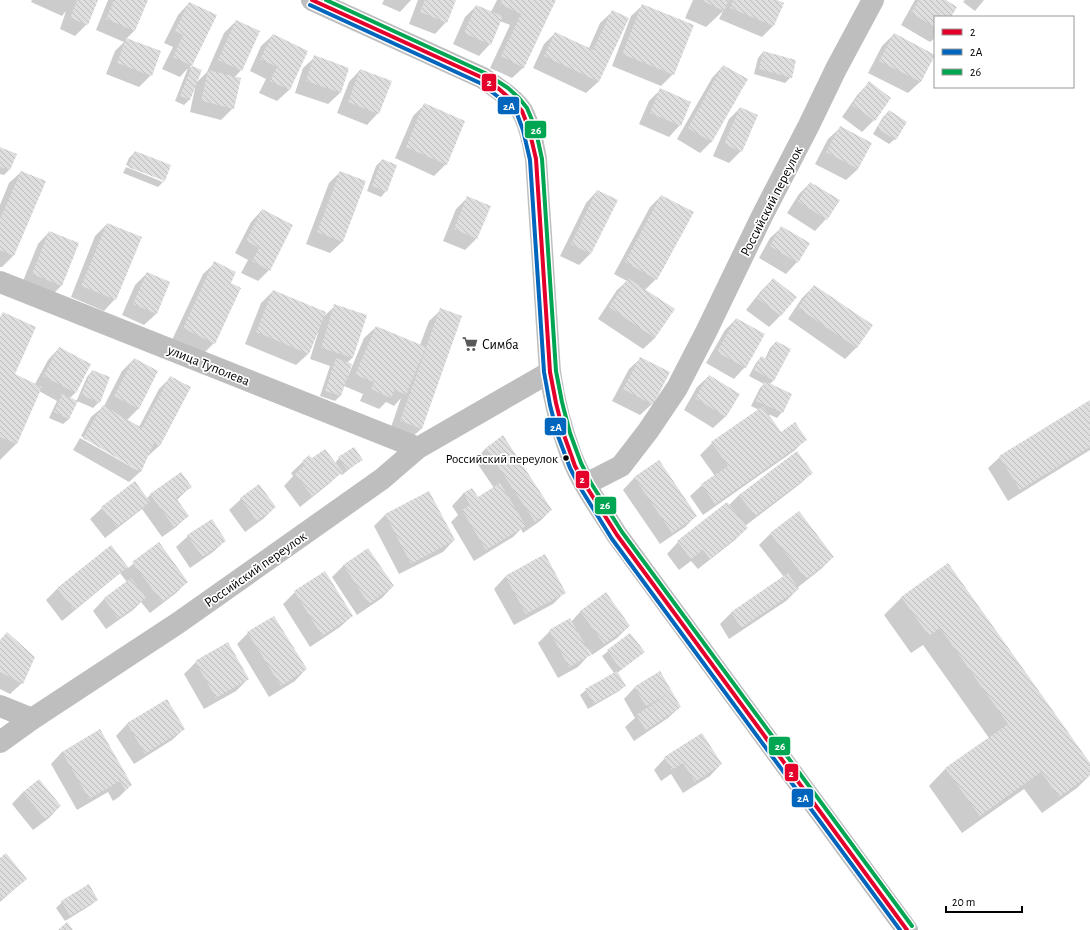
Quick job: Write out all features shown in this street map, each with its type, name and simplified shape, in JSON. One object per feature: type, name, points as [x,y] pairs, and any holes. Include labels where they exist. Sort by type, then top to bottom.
[{"type":"street","points":[[312,0],[483,78],[506,94],[521,110],[530,132],[536,159],[550,372],[554,401],[571,456],[617,535],[907,930]]},
{"type":"street","name":"Российский переулок","points":[[586,484],[621,466],[677,388],[762,216],[873,0]]},
{"type":"street","name":"улица Туполева","points":[[0,282],[418,448]]},
{"type":"street","name":"Российский переулок","points":[[0,742],[32,719],[178,623],[382,479],[418,448],[550,372]]},
{"type":"street","points":[[0,706],[32,719]]},
{"type":"building","points":[[77,0],[98,0],[88,25],[70,18]]},
{"type":"building","points":[[114,0],[148,0],[135,31],[106,19]]},
{"type":"building","points":[[425,0],[456,0],[447,23],[420,12]]},
{"type":"building","points":[[502,0],[556,0],[524,68],[501,56],[521,14],[500,4]]},
{"type":"building","points":[[701,0],[729,0],[724,11]]},
{"type":"building","points":[[733,0],[777,0],[784,3],[774,26],[730,8]]},
{"type":"building","points":[[919,0],[946,0],[957,7],[952,16],[934,16],[934,26],[911,13]]},
{"type":"building","points":[[189,2],[217,15],[192,66],[173,57],[183,35],[175,31]]},
{"type":"building","points":[[642,4],[694,25],[674,75],[622,54]]},
{"type":"building","points":[[476,5],[503,16],[491,45],[464,33]]},
{"type":"building","points":[[612,10],[629,18],[599,82],[544,56],[555,32],[593,50]]},
{"type":"building","points":[[236,20],[260,31],[242,71],[218,60]]},
{"type":"building","points":[[894,33],[934,54],[921,82],[879,61]]},
{"type":"building","points":[[273,34],[308,51],[290,90],[270,81],[277,67],[260,59]]},
{"type":"building","points":[[126,38],[161,51],[152,76],[117,63]]},
{"type":"building","points":[[763,51],[796,60],[792,78],[759,69]]},
{"type":"building","points":[[314,55],[349,68],[341,93],[306,81]]},
{"type":"building","points":[[723,65],[748,79],[712,142],[688,128]]},
{"type":"building","points":[[192,66],[202,70],[190,100],[180,96]]},
{"type":"building","points":[[360,69],[392,81],[379,114],[348,102]]},
{"type":"building","points":[[208,70],[241,78],[234,109],[201,101]]},
{"type":"building","points":[[869,81],[891,98],[875,121],[852,105]]},
{"type":"building","points":[[660,88],[691,102],[681,126],[650,113]]},
{"type":"building","points":[[424,103],[465,121],[447,165],[406,147]]},
{"type":"building","points":[[740,107],[758,115],[742,152],[724,144]]},
{"type":"building","points":[[889,110],[907,122],[896,140],[877,128]]},
{"type":"building","points":[[840,126],[872,143],[858,169],[826,152]]},
{"type":"building","points":[[0,147],[17,154],[10,170],[0,167]]},
{"type":"building","points":[[135,151],[171,165],[165,181],[128,167]]},
{"type":"building","points":[[382,159],[397,165],[387,192],[372,186]]},
{"type":"building","points":[[21,171],[46,181],[14,256],[0,250],[0,219]]},
{"type":"building","points":[[340,171],[366,181],[343,242],[317,232]]},
{"type":"building","points":[[810,182],[840,200],[827,220],[798,201]]},
{"type":"building","points":[[597,190],[618,200],[591,254],[571,244]]},
{"type":"building","points":[[661,195],[694,212],[657,280],[625,262]]},
{"type":"building","points":[[467,196],[491,206],[477,239],[454,229]]},
{"type":"building","points":[[262,209],[293,225],[270,271],[252,261],[259,248],[246,241]]},
{"type":"building","points":[[107,223],[142,237],[116,300],[81,286]]},
{"type":"building","points":[[781,226],[810,243],[798,263],[770,246]]},
{"type":"building","points":[[49,231],[79,243],[62,286],[32,274]]},
{"type":"building","points":[[214,261],[236,272],[231,283],[241,288],[215,344],[183,328]]},
{"type":"building","points":[[147,272],[170,282],[157,314],[133,304]]},
{"type":"building","points":[[628,278],[675,309],[655,338],[609,307]]},
{"type":"building","points":[[773,278],[797,297],[781,316],[757,298]]},
{"type":"building","points":[[814,285],[873,325],[857,348],[798,308]]},
{"type":"building","points":[[273,290],[326,312],[309,354],[256,332]]},
{"type":"building","points":[[334,304],[367,315],[353,358],[321,348]]},
{"type":"building","points":[[440,308],[462,316],[422,429],[400,421]]},
{"type":"building","points":[[3,312],[36,327],[15,374],[42,387],[17,444],[0,437],[0,318]]},
{"type":"building","points":[[736,318],[765,334],[746,368],[717,352]]},
{"type":"building","points":[[376,326],[426,347],[406,395],[395,390],[391,398],[371,389],[374,382],[355,375]]},
{"type":"building","points":[[776,341],[791,349],[774,381],[754,370],[761,356],[767,359]]},
{"type":"building","points":[[59,347],[91,364],[76,393],[43,376]]},
{"type":"building","points":[[640,357],[670,372],[653,405],[623,389]]},
{"type":"building","points":[[134,358],[158,371],[139,409],[114,396]]},
{"type":"building","points":[[336,358],[352,364],[341,396],[325,391]]},
{"type":"building","points":[[92,370],[110,377],[100,403],[81,395]]},
{"type":"building","points":[[709,375],[740,394],[726,417],[695,398]]},
{"type":"building","points":[[170,376],[191,387],[160,446],[154,443],[141,472],[83,438],[103,405],[142,428]]},
{"type":"building","points":[[765,381],[792,394],[783,413],[756,401]]},
{"type":"building","points":[[62,394],[78,401],[69,419],[54,412]]},
{"type":"building","points":[[1090,400],[1090,447],[1020,490],[999,456]]},
{"type":"building","points":[[763,406],[781,432],[795,422],[807,440],[715,504],[701,484],[728,466],[711,442]]},
{"type":"building","points":[[503,435],[552,510],[535,522],[486,448]]},
{"type":"building","points":[[354,447],[363,460],[347,470],[338,457]]},
{"type":"building","points":[[325,449],[343,472],[312,496],[295,474],[305,465],[302,461],[309,455],[312,458]]},
{"type":"building","points":[[797,451],[813,473],[755,516],[739,495]]},
{"type":"building","points":[[659,460],[697,516],[672,533],[634,477]]},
{"type":"building","points":[[181,472],[192,487],[176,498],[189,516],[174,527],[150,494]]},
{"type":"building","points":[[135,481],[150,502],[117,527],[101,507]]},
{"type":"building","points":[[500,483],[526,526],[486,550],[462,510],[470,505],[463,493],[472,488],[478,497]]},
{"type":"building","points":[[259,484],[276,507],[257,521],[240,498]]},
{"type":"building","points":[[429,491],[455,540],[411,564],[385,514]]},
{"type":"building","points":[[727,502],[748,528],[710,559],[703,550],[691,559],[677,541]]},
{"type":"building","points":[[799,511],[834,557],[806,579],[770,533]]},
{"type":"building","points":[[212,519],[226,541],[202,557],[187,535]]},
{"type":"building","points":[[159,542],[188,582],[162,602],[132,562]]},
{"type":"building","points":[[111,545],[128,567],[74,610],[57,588]]},
{"type":"building","points":[[368,548],[394,586],[369,604],[343,565]]},
{"type":"building","points":[[545,554],[566,593],[526,614],[505,576]]},
{"type":"building","points":[[948,563],[1090,763],[1090,775],[1059,797],[1041,772],[980,816],[945,768],[1008,724],[940,628],[929,636],[901,597]]},
{"type":"building","points":[[325,571],[353,616],[322,636],[294,591]]},
{"type":"building","points":[[788,573],[799,589],[741,628],[731,612]]},
{"type":"building","points":[[131,578],[146,598],[118,619],[104,598]]},
{"type":"building","points":[[606,592],[630,626],[604,644],[580,611]]},
{"type":"building","points":[[274,616],[307,669],[281,686],[247,632]]},
{"type":"building","points":[[570,618],[591,655],[569,667],[549,630]]},
{"type":"building","points":[[7,632],[35,657],[23,684],[0,672],[0,640]]},
{"type":"building","points":[[630,633],[645,652],[621,670],[607,650]]},
{"type":"building","points":[[228,642],[249,679],[216,698],[195,661]]},
{"type":"building","points":[[617,671],[626,686],[594,704],[585,689]]},
{"type":"building","points":[[660,671],[681,707],[646,730],[636,715],[668,694],[646,706],[634,687]]},
{"type":"building","points":[[167,699],[185,729],[145,754],[127,723]]},
{"type":"building","points":[[100,729],[132,785],[125,790],[120,781],[89,799],[62,752]]},
{"type":"building","points":[[702,733],[722,764],[695,782],[683,763],[672,770],[664,757]]},
{"type":"building","points":[[39,779],[61,806],[45,819],[23,792]]},
{"type":"building","points":[[6,853],[27,879],[2,899],[0,897],[0,858]]},
{"type":"building","points":[[89,884],[98,900],[70,916],[61,901]]},
{"type":"building","points":[[67,922],[73,930],[58,930]]},
{"type":"transit line","name":"2","points":[[312,0],[483,78],[499,89],[522,111],[529,129],[536,159],[550,372],[564,435],[575,466],[617,535],[907,930]]},
{"type":"transit line","name":"26","points":[[326,0],[485,73],[508,88],[527,108],[535,127],[542,159],[556,371],[570,433],[581,463],[591,483],[622,532],[912,926]]},
{"type":"transit line","name":"2А","points":[[310,5],[480,83],[505,102],[517,114],[523,130],[530,160],[544,372],[558,436],[570,468],[581,489],[612,539],[900,930]]},
{"type":"place","name":"Симба","points":[[470,344]]},
{"type":"place","name":"Российский переулок","points":[[566,458]]}]
